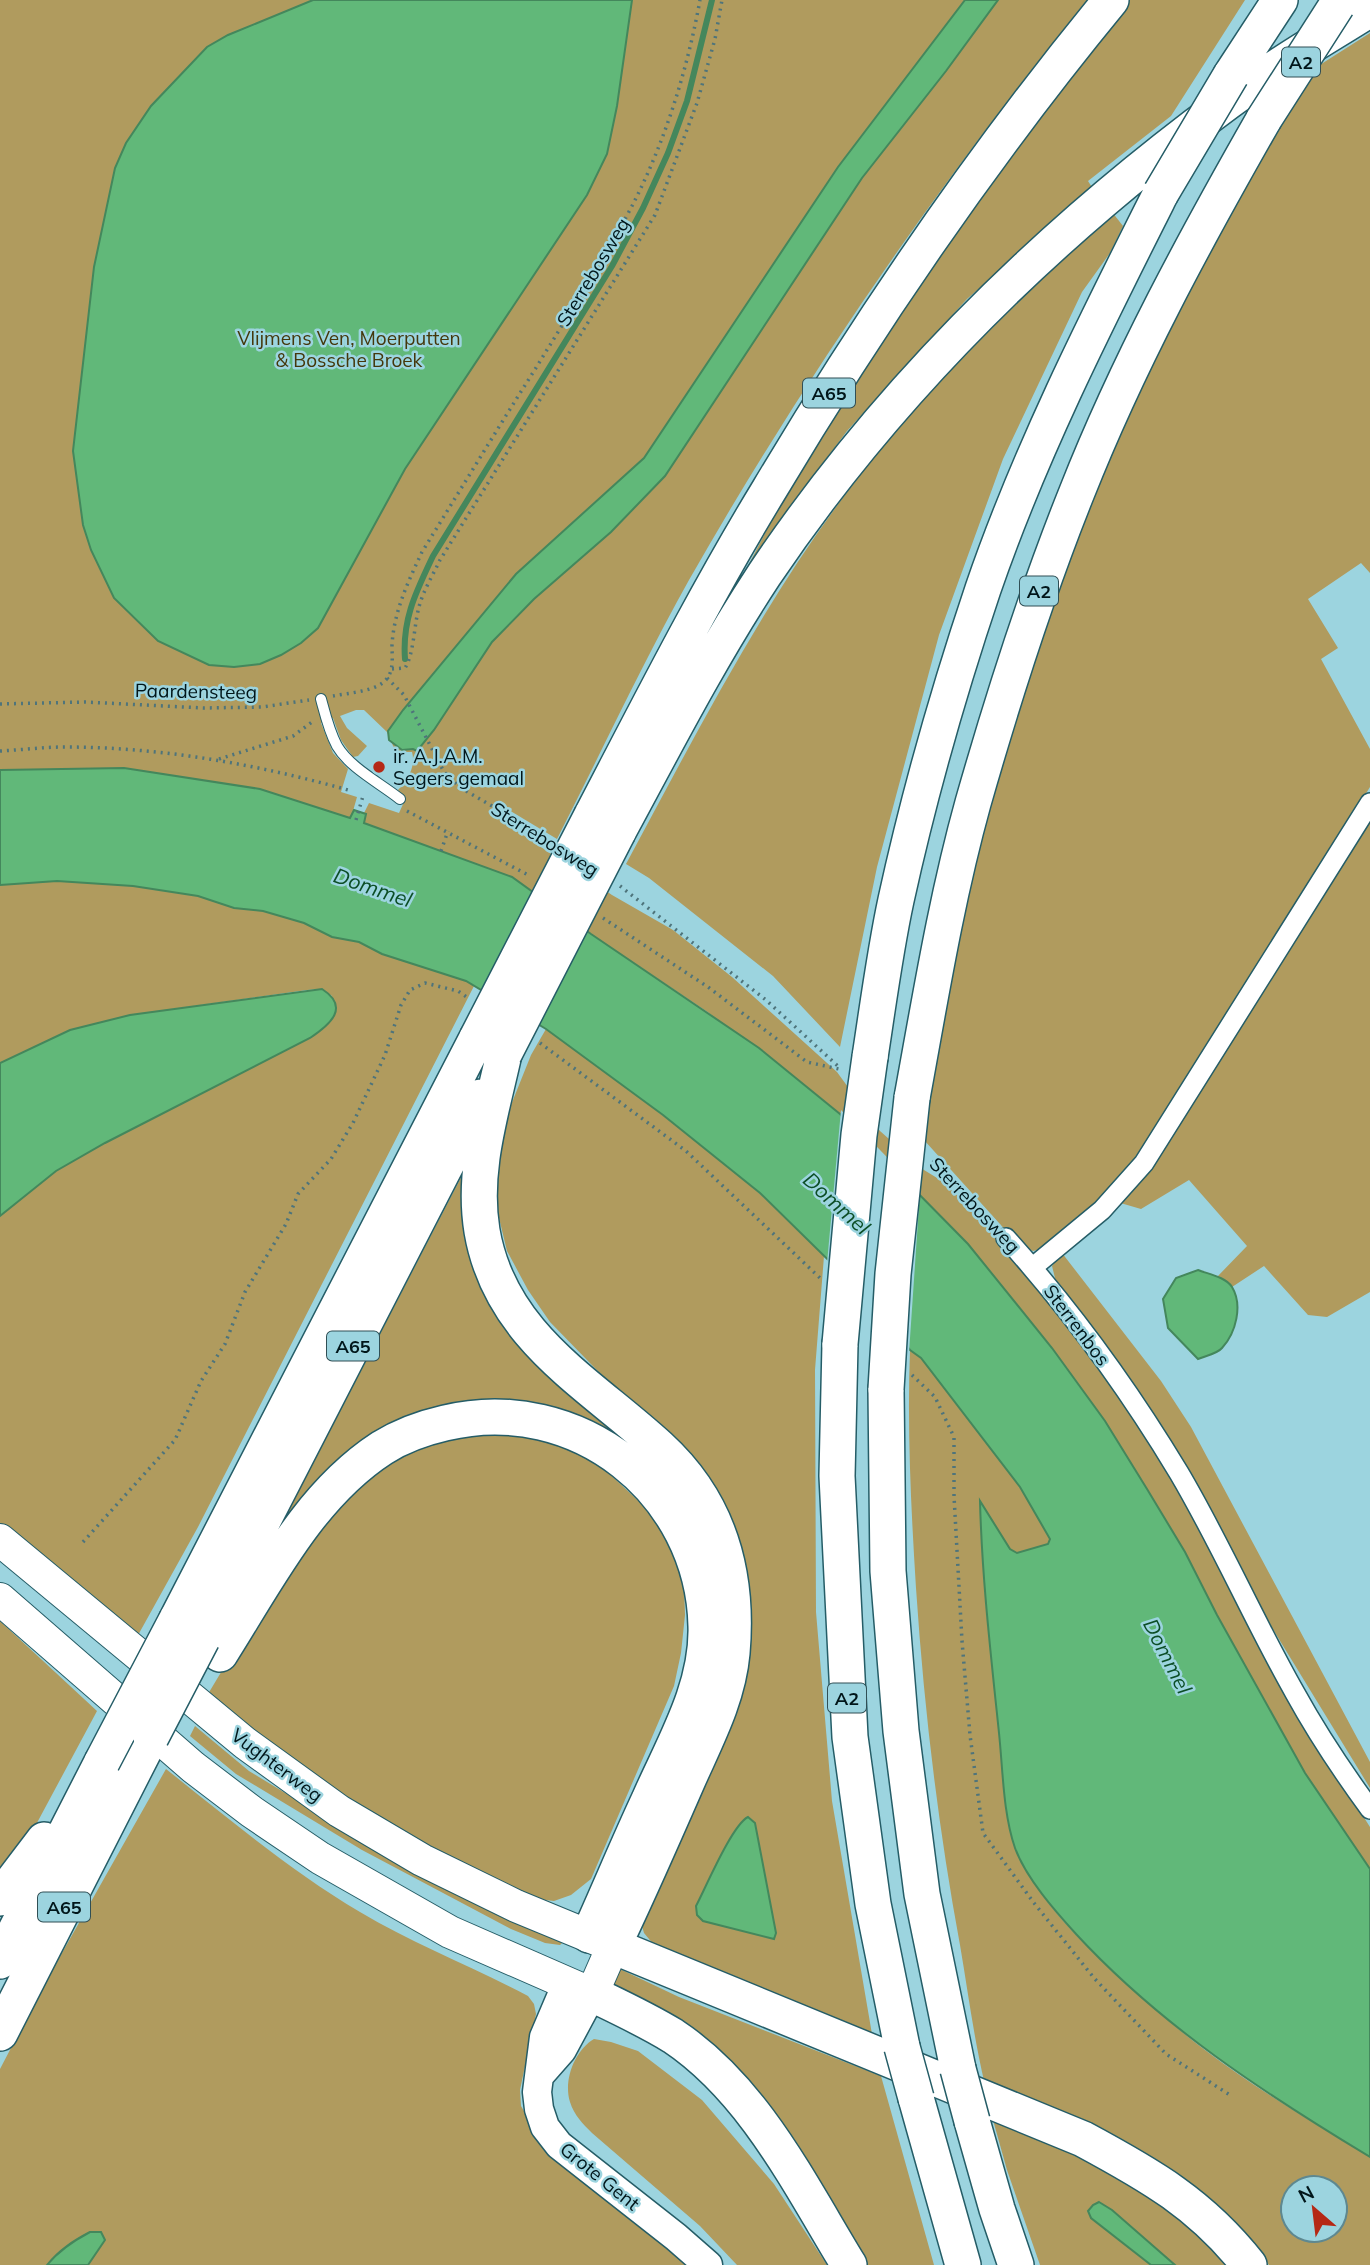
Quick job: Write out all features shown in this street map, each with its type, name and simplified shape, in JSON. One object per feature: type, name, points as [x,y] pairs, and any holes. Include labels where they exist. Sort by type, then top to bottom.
[{"type":"highway","name":"A65","points":[[0,1898],[115,1772],[151,1737],[490,1046],[605,823],[691,628],[768,491],[842,371],[910,269],[1014,124],[1111,0]]},
{"type":"highway","name":"A2","points":[[963,2265],[902,2047],[873,1904],[850,1737],[837,1476],[839,1344],[859,1135],[855,1063],[926,782],[984,588],[1028,473],[1080,355],[1161,193],[1231,75],[1280,0]]},
{"type":"highway","name":"A65","points":[[605,823],[687,704],[764,576],[799,525],[870,434],[927,367],[1024,270],[1170,146],[1257,81],[1349,4]]},
{"type":"highway","name":"A2","points":[[1016,2265],[997,2209],[958,2069],[922,1894],[901,1731],[888,1571],[897,1380],[893,1274],[912,1098],[947,912],[972,805],[1036,600],[1078,490],[1136,359],[1196,238],[1264,119],[1349,4]]},
{"type":"highway","name":"A65","points":[[490,1046],[479,1183],[482,1232],[498,1284],[514,1312],[538,1343],[571,1375],[660,1448],[688,1480],[722,1539],[730,1567],[732,1654],[717,1714],[601,1941]]},
{"type":"highway","name":"A65","points":[[0,1961],[200,1637],[325,1499],[355,1469],[383,1448],[410,1434],[465,1418],[495,1416],[525,1418],[585,1436],[618,1456],[646,1481],[666,1506],[689,1545],[700,1580],[706,1627],[704,1653],[692,1703],[601,1941]]},
{"type":"highway","name":"A65","points":[[0,2033],[115,1772]]},
{"type":"highway","points":[[601,1941],[1083,2139],[1153,2176],[1181,2197],[1227,2237],[1249,2265]]},
{"type":"highway","points":[[579,1989],[624,2008],[673,2036],[728,2083],[786,2161],[849,2265]]},
{"type":"main road","name":"Vughterweg","points":[[0,1540],[245,1743],[340,1811],[422,1860],[516,1906],[601,1941]]},
{"type":"main road","points":[[0,1599],[224,1792],[342,1871],[440,1926],[579,1989],[601,1941]]},
{"type":"street","name":"Sterrenbos","points":[[1370,803],[1144,1163],[1101,1210],[1033,1267],[1106,1361],[1179,1474],[1244,1592],[1294,1692],[1327,1748],[1370,1809]]},
{"type":"street","name":"Sterrebosweg","points":[[1006,1238],[1033,1267]]},
{"type":"street","name":"Grote Gent","points":[[579,1989],[562,2050],[540,2075],[537,2092],[545,2127],[559,2145],[708,2265]]},
{"type":"lane","points":[[321,698],[338,748],[399,803]]},
{"type":"path","name":"Sterrebosweg","points":[[555,843],[461,788],[444,772],[404,695],[387,678],[392,669],[394,628],[401,597],[422,552],[602,261],[633,204],[676,99],[694,34],[700,0]]},
{"type":"path","points":[[392,669],[405,668],[411,659],[413,630],[420,603],[440,560],[655,215],[697,103],[715,39],[722,0]]},
{"type":"path","name":"Paardensteeg","points":[[0,704],[85,702],[204,708],[262,707],[369,689],[387,678]]},
{"type":"path","points":[[215,760],[293,736],[325,713]]},
{"type":"path","points":[[0,751],[63,747],[186,755],[288,773],[348,790]]},
{"type":"path","points":[[356,820],[363,796]]},
{"type":"path","points":[[399,803],[541,882]]},
{"type":"path","points":[[441,851],[448,831]]},
{"type":"path","name":"Sterrebosweg","points":[[617,884],[766,1000],[855,1063]]},
{"type":"path","points":[[597,915],[708,987],[807,1062],[855,1063]]},
{"type":"path","points":[[83,1542],[175,1440],[201,1381],[225,1344],[245,1292],[286,1224],[298,1194],[331,1159],[354,1123],[386,1055],[401,1005],[410,990],[425,983],[458,991],[469,998]]},
{"type":"path","points":[[538,1042],[686,1150],[822,1280]]},
{"type":"path","name":"Sterrebosweg","points":[[929,1157],[1006,1238]]},
{"type":"path","points":[[897,1380],[934,1397],[954,1437],[954,1496],[962,1641],[970,1735],[983,1833],[1094,1978],[1166,2054],[1230,2095]]},
{"type":"green space","name":"Vlijmens Ven, Moerputten & Bossche Broek","points":[[0,0],[1087,0],[927,210],[779,429],[689,580],[557,839],[507,809],[501,820],[612,895],[673,930],[732,977],[837,1072],[880,1131],[924,1170],[942,1181],[974,1211],[1023,1270],[1097,1364],[1141,1427],[1238,1596],[1321,1750],[1370,1827],[1370,1869],[1305,1773],[1185,1552],[1147,1489],[1105,1421],[1052,1348],[968,1244],[921,1197],[709,1013],[591,934],[363,823],[0,772]],"holes":[[[364,710],[387,732],[398,752],[412,752],[410,772],[398,790],[404,802],[399,813],[369,803],[363,815],[353,811],[357,797],[341,792],[348,769],[333,753],[321,723],[333,718],[341,740],[353,757],[358,756],[367,746],[347,728],[340,716]]]},
{"type":"green space","points":[[1130,0],[1245,0],[1171,116],[1088,181],[1095,192],[967,299],[847,431],[809,482],[727,606],[797,472],[829,418],[979,197],[1075,67]]},
{"type":"green space","points":[[1370,33],[1370,573],[1361,563],[1308,599],[1338,648],[1321,659],[1370,749],[1370,787],[1124,1177],[1050,1247],[1033,1251],[1019,1245],[924,1140],[943,1003],[982,802],[1103,461],[1220,222],[1315,68]]},
{"type":"green space","points":[[1112,212],[1123,226],[1110,253],[1082,292],[1003,459],[939,635],[877,867],[840,1047],[773,976],[649,878],[626,864],[740,656],[837,506],[929,394],[988,332]]},
{"type":"green space","points":[[1370,815],[1370,1292],[1327,1317],[1308,1315],[1264,1266],[1232,1287],[1217,1277],[1247,1246],[1189,1180],[1141,1209],[1117,1202],[1163,1150]]},
{"type":"green space","points":[[57,881],[133,886],[198,896],[234,908],[263,911],[304,923],[332,937],[359,942],[382,954],[474,986],[198,1527],[137,1637],[0,1523],[0,1216],[56,1171],[310,1038],[332,996],[321,989],[307,990],[130,1015],[70,1030],[0,1063],[0,885]]},
{"type":"green space","points":[[546,1029],[733,1171],[776,1208],[824,1256],[815,1370],[816,1612],[832,1801],[873,2040],[654,1945],[644,1933],[640,1919],[741,1655],[624,1398],[550,1322],[528,1290],[507,1251],[493,1193],[499,1135],[531,1055]],"holes":[[[749,1817],[755,1823],[776,1933],[773,1939],[703,1921],[697,1915]]]},
{"type":"green space","points":[[470,1160],[478,1255],[658,1469],[621,1447],[432,1417],[263,1560]]},
{"type":"green space","points":[[1062,1253],[1161,1381],[1191,1427],[1370,1762],[1370,1788],[1057,1286],[1052,1266]]},
{"type":"green space","points":[[910,1350],[921,1358],[1020,1487],[1050,1539],[1048,1544],[1017,1553],[1010,1549],[981,1503],[985,1594],[1005,1800],[1009,1828],[1026,1869],[1049,1904],[1076,1935],[1173,2024],[1245,2079],[1370,2157],[1370,2265],[1269,2265],[1238,2227],[985,2085],[945,1856],[928,1722],[919,1633],[909,1439]]},
{"type":"green space","points":[[505,1430],[554,1442],[599,1464],[645,1507],[666,1535],[684,1582],[685,1615],[674,1686],[591,1879],[571,1895],[554,1901],[536,1899],[464,1867],[323,1785],[208,1694],[292,1554],[373,1473],[417,1446],[447,1436]]},
{"type":"green space","points":[[0,1621],[97,1711],[31,1834],[0,1882]]},
{"type":"green space","points":[[195,1726],[249,1771],[366,1842],[563,1942],[560,1945],[545,1943],[511,1929],[362,1850],[236,1774],[190,1736]]},
{"type":"green space","points":[[166,1769],[261,1844],[334,1896],[401,1935],[528,1996],[534,2004],[536,2014],[520,2090],[521,2106],[532,2125],[695,2265],[88,2265],[105,2240],[101,2232],[86,2235],[71,2243],[47,2265],[0,2265],[0,2069],[45,1983]]},
{"type":"green space","points":[[616,1970],[622,1970],[679,1997],[881,2076],[934,2265],[859,2265],[789,2144],[612,1985]]},
{"type":"green space","points":[[594,2039],[638,2051],[702,2100],[774,2184],[827,2265],[737,2265],[700,2226],[592,2133],[574,2111],[568,2084],[576,2058]]},
{"type":"green space","points":[[993,2120],[1078,2151],[1143,2184],[1236,2265],[1175,2265],[1112,2210],[1091,2218],[1151,2265],[1040,2265]]},
{"type":"water","points":[[313,0],[632,0],[617,106],[607,154],[587,195],[405,469],[318,628],[301,643],[260,664],[234,667],[209,665],[158,641],[114,598],[91,550],[83,525],[73,451],[94,267],[115,168],[126,143],[151,106],[207,47],[228,35]]},
{"type":"water","points":[[965,0],[998,0],[862,178],[665,476],[611,532],[534,599],[492,642],[434,730],[417,751],[402,750],[389,740],[388,731],[403,710],[516,574],[644,458],[838,167]]},
{"type":"water","name":"Dommel","points":[[124,768],[260,789],[350,818],[354,810],[366,814],[364,823],[512,877],[759,1048],[840,1114],[968,1244],[1052,1348],[1105,1421],[1185,1552],[1305,1773],[1370,1869],[1370,2157],[1253,2083],[1143,1999],[1076,1934],[1050,1905],[1026,1871],[1011,1835],[1006,1806],[985,1588],[980,1501],[1010,1549],[1017,1553],[1048,1544],[1050,1539],[1020,1487],[921,1358],[910,1350],[866,1297],[760,1193],[663,1115],[546,1029],[466,981],[382,954],[359,942],[332,937],[304,923],[263,911],[234,908],[198,896],[133,886],[57,881],[0,885],[0,770]]},
{"type":"water","points":[[322,989],[335,1002],[336,1009],[330,1021],[318,1033],[56,1171],[0,1216],[0,1063],[70,1030],[130,1015]]},
{"type":"water","points":[[1198,1270],[1221,1278],[1232,1287],[1237,1310],[1234,1327],[1227,1342],[1214,1353],[1198,1359],[1168,1328],[1163,1299],[1176,1278]]},
{"type":"water","points":[[748,1817],[755,1823],[776,1933],[774,1939],[703,1921],[697,1915],[696,1906],[720,1857]]},
{"type":"water","points":[[1099,2202],[1112,2210],[1175,2265],[1151,2265],[1091,2218],[1088,2211]]},
{"type":"water","points":[[90,2232],[101,2232],[105,2240],[88,2265],[47,2265],[67,2246]]},
{"type":"pier","points":[[841,1110],[920,1191],[909,1353],[827,1263]]},
{"type":"waterway","points":[[405,659],[408,618],[433,556],[612,266],[643,208],[668,153],[687,101],[712,0]]},
{"type":"place","name":"ir. A.J.A.M. Segers gemaal","points":[[379,767]]}]
